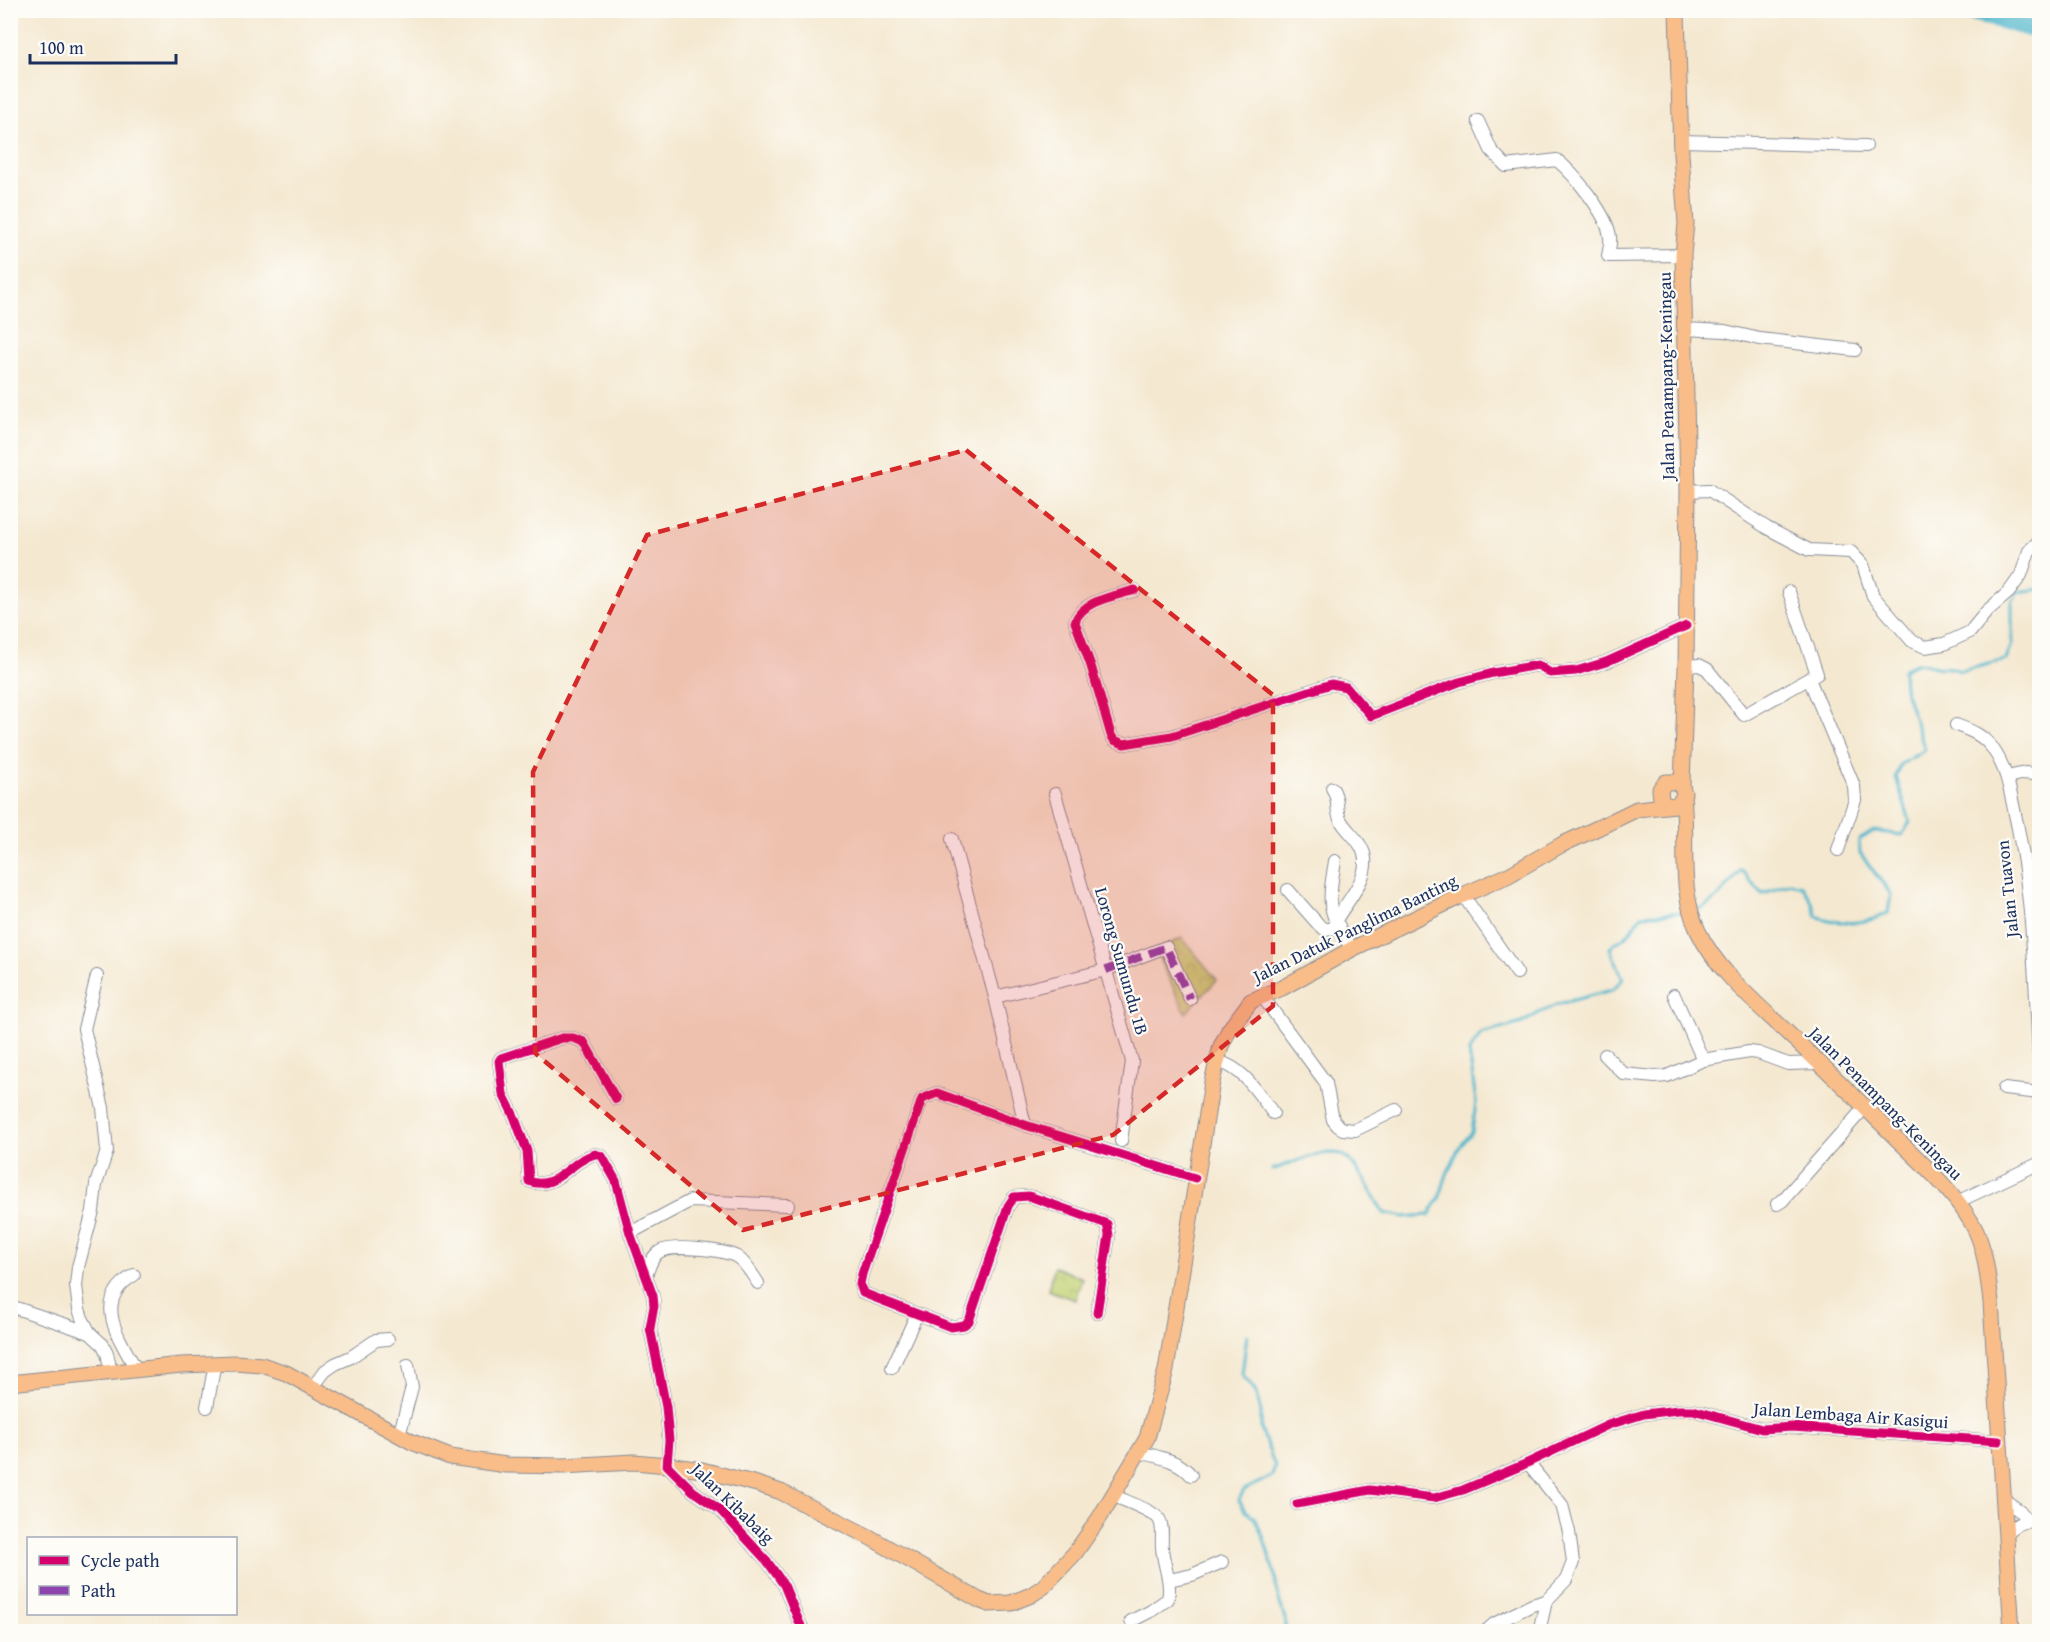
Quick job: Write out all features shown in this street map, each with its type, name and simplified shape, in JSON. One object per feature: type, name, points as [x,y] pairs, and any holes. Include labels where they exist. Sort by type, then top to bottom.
[{"type":"main road","name":"Jalan Penampang-Keningau","points":[[1677,10],[1686,224],[1683,255],[1688,491],[1684,742],[1676,799],[1687,892],[1696,929],[1713,955],[1734,980],[1919,1160],[1957,1202],[1976,1231],[1985,1261],[1991,1302],[2012,1632]]},
{"type":"main road","name":"Jalan Penampang-Keningau","points":[[1663,786],[1678,759],[1684,742]]},
{"type":"main road","points":[[1676,782],[1676,799],[1660,800],[1663,786],[1676,782]]},
{"type":"main road","name":"Jalan Datuk Panglima Banting","points":[[10,1383],[215,1363],[262,1365],[286,1373],[399,1436],[441,1454],[490,1464],[563,1466],[634,1462],[727,1475],[781,1492],[871,1538],[979,1600],[1000,1604],[1022,1600],[1055,1575],[1075,1552],[1139,1452],[1153,1421],[1166,1370],[1206,1109],[1217,1061],[1229,1030],[1251,1001],[1282,988],[1352,950],[1463,895],[1507,876],[1562,845],[1637,809],[1647,797],[1663,786]]},
{"type":"main road","name":"Jalan Datuk Panglima Banting","points":[[1637,809],[1651,809],[1676,799]]},
{"type":"street","points":[[1478,121],[1491,150],[1506,166],[1557,160],[1568,170],[1592,201],[1609,230],[1608,256],[1683,255]]},
{"type":"street","points":[[1681,141],[1866,146]]},
{"type":"street","points":[[1684,329],[1725,330],[1760,339],[1855,350]]},
{"type":"street","points":[[1688,491],[1709,490],[1767,528],[1809,550],[1851,552],[1863,565],[1873,596],[1912,641],[1925,647],[1944,644],[1970,632],[1987,612],[2010,592],[2030,551],[2040,540]]},
{"type":"street","points":[[1136,590],[1086,606],[1079,612],[1075,622],[1091,666],[1111,735],[1114,740],[1124,744],[1172,736],[1331,684],[1346,687],[1371,716],[1459,681],[1493,673],[1538,665],[1550,673],[1576,671],[1606,662],[1686,626]]},
{"type":"street","points":[[1686,666],[1699,665],[1707,669],[1744,715],[1817,674],[1790,592]]},
{"type":"street","points":[[1809,679],[1854,786],[1855,800],[1838,850]]},
{"type":"street","name":"Jalan Tuavon","points":[[1956,725],[1980,734],[1994,750],[2007,777],[2034,889],[2040,1075]]},
{"type":"street","points":[[2007,777],[2025,773],[2040,775]]},
{"type":"street","points":[[1288,890],[1326,930],[1337,923],[1360,883],[1365,869],[1365,855],[1338,816],[1337,795],[1332,788]]},
{"type":"street","name":"Lorong Sumundu 1B","points":[[1055,794],[1132,1061],[1121,1140]]},
{"type":"street","points":[[952,839],[995,997],[1025,1125]]},
{"type":"street","points":[[1335,861],[1330,899],[1337,923],[1352,950]]},
{"type":"street","points":[[1463,895],[1516,973]]},
{"type":"street","points":[[995,997],[1106,970],[1166,947],[1190,999]]},
{"type":"street","points":[[97,976],[84,1029],[103,1108],[107,1150],[96,1184],[93,1211],[78,1267],[76,1286],[79,1309],[90,1333],[103,1345],[111,1372]]},
{"type":"street","points":[[1674,994],[1703,1060]]},
{"type":"street","points":[[1262,996],[1326,1083],[1333,1120],[1338,1126],[1350,1131],[1355,1130],[1396,1110]]},
{"type":"street","points":[[616,1099],[584,1042],[579,1039],[562,1038],[499,1060],[503,1094],[527,1150],[529,1181],[536,1184],[545,1183],[557,1178],[580,1160],[595,1154],[602,1156],[616,1181],[630,1233],[654,1302],[650,1328],[667,1415],[669,1440],[667,1465]]},
{"type":"street","points":[[1605,1055],[1624,1074],[1647,1077],[1667,1076],[1703,1060],[1749,1052],[1788,1064],[1819,1063]]},
{"type":"street","points":[[1217,1061],[1228,1064],[1241,1073],[1273,1113]]},
{"type":"street","points":[[2004,1089],[2040,1093]]},
{"type":"street","points":[[1097,1313],[1109,1235],[1107,1224],[1029,1196],[1014,1197],[1008,1206],[969,1321],[964,1326],[951,1327],[863,1293],[860,1284],[922,1099],[937,1093],[1025,1125],[1195,1178]]},
{"type":"street","points":[[1777,1204],[1865,1107]]},
{"type":"street","points":[[1957,1202],[2040,1163]]},
{"type":"street","points":[[630,1233],[690,1201],[788,1205]]},
{"type":"street","points":[[646,1276],[653,1257],[666,1248],[673,1247],[730,1254],[745,1264],[758,1282]]},
{"type":"street","points":[[134,1275],[125,1280],[117,1289],[110,1312],[114,1328],[136,1369]]},
{"type":"street","points":[[10,1306],[90,1333]]},
{"type":"street","points":[[892,1368],[917,1314]]},
{"type":"street","points":[[312,1388],[325,1371],[335,1364],[351,1358],[376,1340],[388,1339]]},
{"type":"street","points":[[207,1407],[215,1363]]},
{"type":"street","points":[[399,1436],[412,1387],[408,1365]]},
{"type":"street","name":"Jalan Lembaga Air Kasigui","points":[[1297,1504],[1370,1490],[1434,1498],[1462,1491],[1608,1425],[1644,1414],[1678,1410],[1706,1413],[1762,1429],[1792,1427],[1999,1441]]},
{"type":"street","points":[[1139,1452],[1171,1460],[1184,1467],[1191,1475]]},
{"type":"street","points":[[1485,1632],[1494,1624],[1532,1605],[1546,1601],[1566,1580],[1573,1562],[1562,1505],[1530,1461]]},
{"type":"street","name":"Jalan Kibabaig","points":[[667,1465],[693,1491],[720,1510],[778,1574],[805,1632]]},
{"type":"street","points":[[1113,1495],[1154,1514],[1160,1521],[1162,1552],[1169,1580],[1168,1599],[1131,1621]]},
{"type":"street","points":[[2003,1499],[2033,1521]]},
{"type":"street","points":[[2006,1534],[2016,1525],[2033,1521]]},
{"type":"street","points":[[1169,1580],[1192,1575],[1222,1562]]},
{"type":"street","points":[[1539,1632],[1546,1601]]},
{"type":"highlighted area","points":[[966,450],[1273,695],[1273,1006],[1113,1135],[743,1230],[535,1053],[533,772],[647,535]]},
{"type":"green space","points":[[1182,938],[1217,980],[1186,1013],[1161,963],[1157,950]]},
{"type":"green space","points":[[1054,1267],[1082,1278],[1075,1300],[1048,1290]]},
{"type":"waterway","points":[[1966,10],[2040,31]]},
{"type":"waterway","points":[[1695,910],[1715,899],[1741,870],[1762,894],[1790,883],[1802,886],[1812,902],[1816,916],[1825,919],[1862,922],[1888,913],[1891,894],[1860,853],[1859,840],[1874,831],[1902,835],[1910,822],[1896,777],[1901,764],[1925,750],[1904,688],[1903,670],[1920,663],[1960,671],[2006,660],[2012,644],[2012,602],[2018,592],[2040,589]]},
{"type":"waterway","points":[[1272,1170],[1319,1154],[1337,1153],[1344,1156],[1355,1167],[1384,1213],[1404,1217],[1429,1215],[1439,1199],[1459,1148],[1472,1132],[1476,1102],[1469,1051],[1481,1034],[1522,1023],[1558,1004],[1612,990],[1623,979],[1610,948],[1628,934],[1642,915],[1686,912]]},
{"type":"waterway","points":[[1247,1335],[1242,1374],[1255,1390],[1261,1412],[1261,1429],[1275,1466],[1272,1476],[1244,1490],[1239,1500],[1245,1511],[1254,1517],[1263,1536],[1275,1575],[1277,1593],[1285,1619],[1285,1632]]},
{"type":"marked path","points":[[1106,970],[1166,947],[1190,999]]},
{"type":"cycle path","points":[[1135,590],[1092,604],[1079,615],[1075,622],[1091,666],[1111,735],[1114,740],[1124,744],[1172,736],[1331,684],[1346,687],[1371,716],[1459,682],[1493,673],[1538,665],[1550,673],[1576,671],[1606,662],[1686,626]]},
{"type":"cycle path","points":[[616,1099],[584,1042],[573,1038],[562,1038],[501,1058],[499,1061],[503,1094],[527,1151],[529,1181],[538,1183],[555,1179],[578,1162],[595,1154],[602,1156],[616,1181],[630,1233],[653,1296],[654,1306],[650,1328],[666,1407],[669,1440],[667,1465],[693,1491],[720,1510],[767,1561],[784,1585],[805,1632]]},
{"type":"cycle path","points":[[1097,1313],[1109,1235],[1107,1224],[1029,1196],[1014,1197],[1008,1206],[969,1321],[964,1325],[951,1327],[863,1293],[860,1284],[862,1274],[922,1099],[937,1093],[1025,1125],[1195,1178]]},
{"type":"cycle path","points":[[1297,1504],[1370,1490],[1434,1498],[1463,1490],[1523,1465],[1608,1425],[1644,1414],[1678,1410],[1693,1410],[1762,1429],[1792,1427],[1999,1441]]}]
